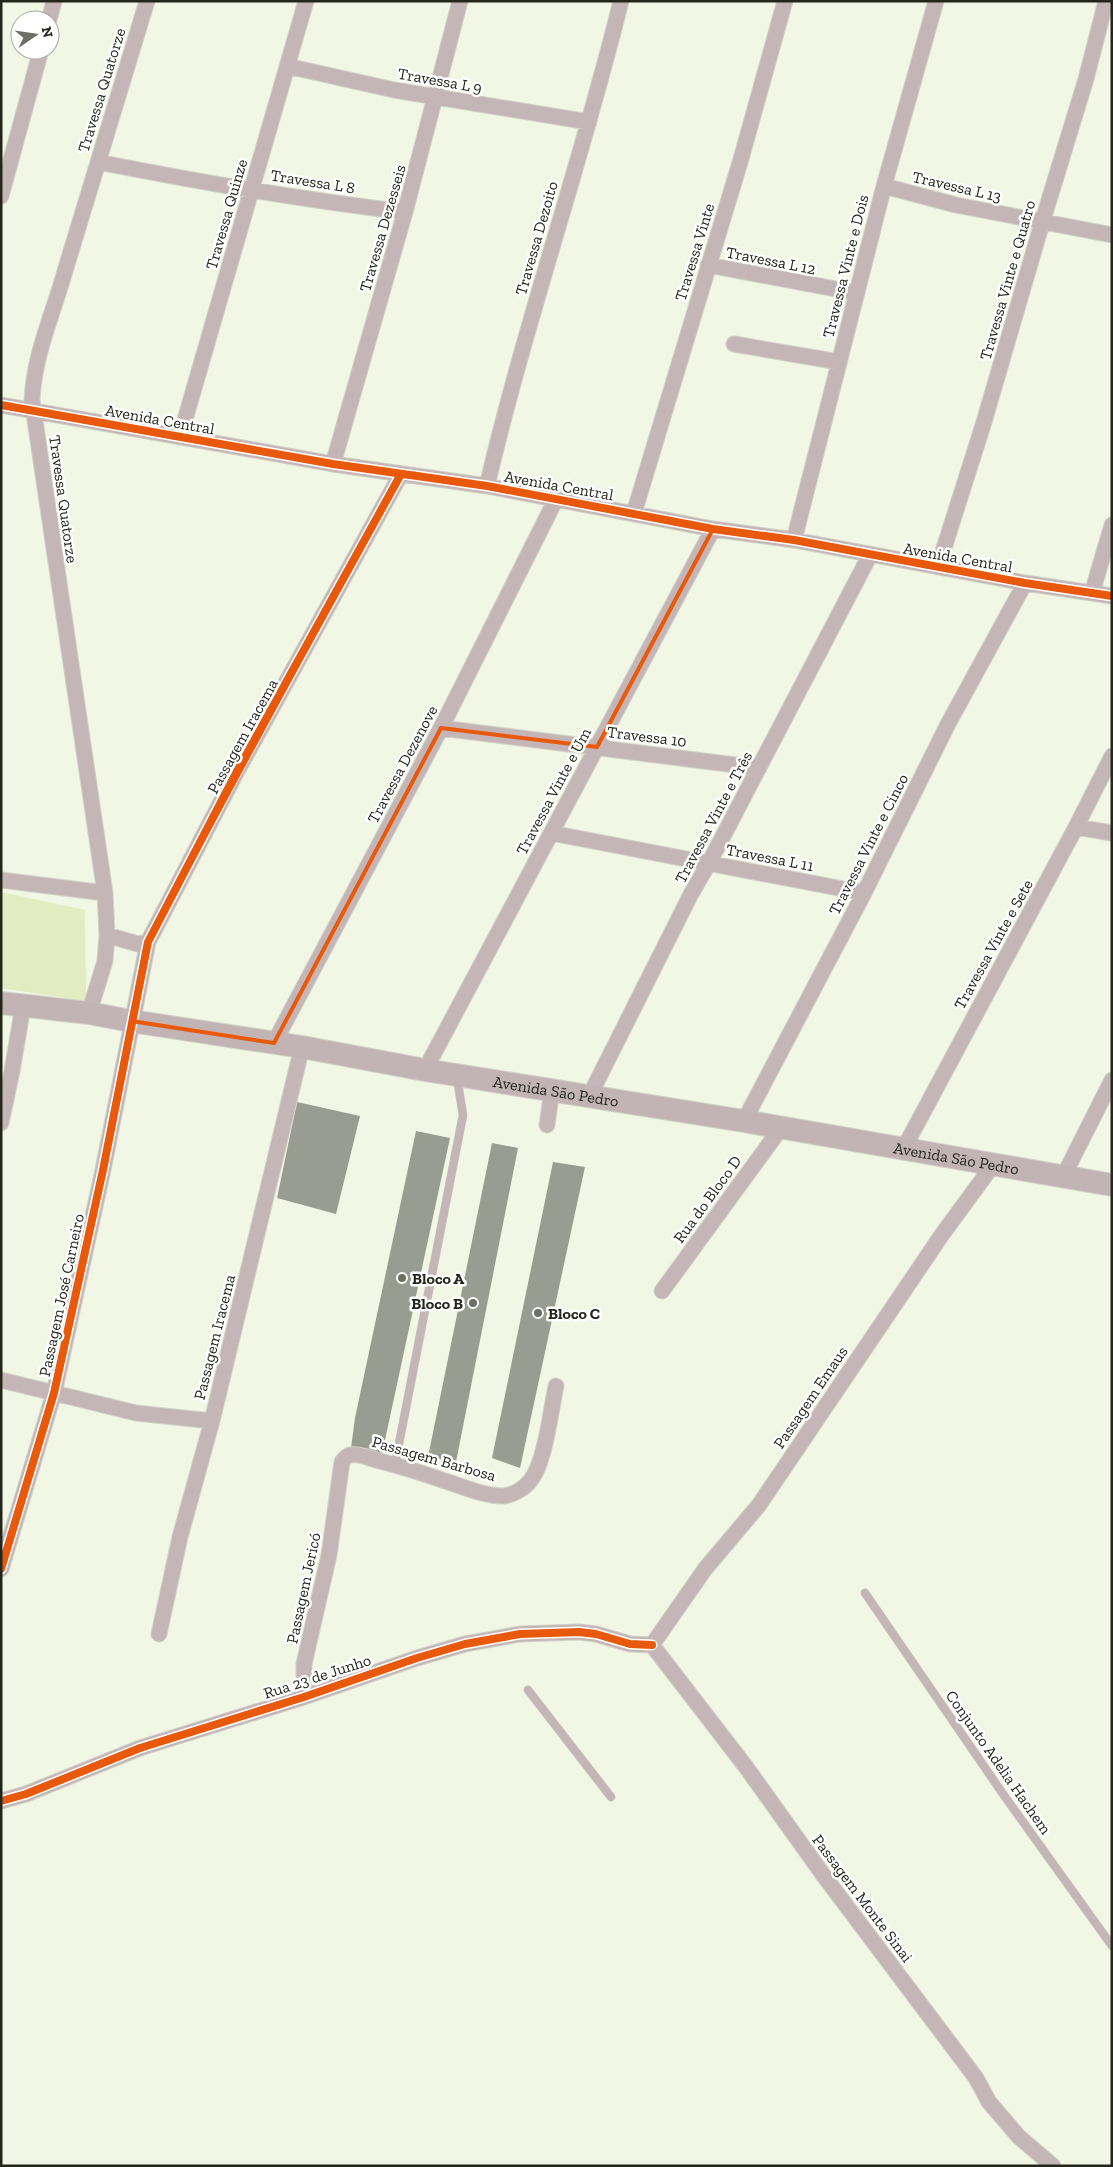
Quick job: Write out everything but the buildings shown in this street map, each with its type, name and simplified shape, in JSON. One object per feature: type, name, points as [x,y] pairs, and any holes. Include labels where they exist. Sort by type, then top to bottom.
[{"type":"main road","name":"Avenida São Pedro","points":[[12,1004],[89,1013],[302,1047],[425,1070],[744,1121],[904,1148],[993,1166],[1112,1185]]},
{"type":"street","name":"Travessa Quatorze","points":[[89,1013],[105,961],[107,935],[105,892],[92,797],[64,626],[34,412],[32,385],[42,343],[60,290],[147,1]]},
{"type":"street","name":"Travessa Quinze","points":[[180,437],[306,1]]},
{"type":"street","name":"Travessa Dezesseis","points":[[334,464],[405,212],[460,1]]},
{"type":"street","name":"Travessa Dezoito","points":[[487,486],[506,405],[589,122],[621,1]]},
{"type":"street","name":"Travessa Vinte","points":[[634,513],[741,159],[785,1]]},
{"type":"street","name":"Travessa Vinte e Dois","points":[[794,540],[884,186],[936,1]]},
{"type":"street","name":"Travessa Vinte e Quatro","points":[[938,567],[984,422],[1086,79],[1106,1]]},
{"type":"street","points":[[1,196],[38,60]]},
{"type":"street","name":"Travessa L 9","points":[[287,66],[394,90],[589,122]]},
{"type":"street","name":"Travessa L 8","points":[[98,162],[191,180],[251,188],[353,206],[405,212]]},
{"type":"street","name":"Travessa L 13","points":[[884,186],[956,205],[1042,223],[1112,234]]},
{"type":"street","name":"Travessa L 12","points":[[708,265],[857,293]]},
{"type":"street","points":[[734,344],[839,362]]},
{"type":"street","name":"Avenida Central","points":[[1,405],[334,464],[487,486],[713,529],[794,540],[1025,583],[1112,596]]},
{"type":"street","name":"Passagem Iracema","points":[[131,1021],[148,942],[235,775],[402,474]]},
{"type":"street","name":"Travessa Dezenove","points":[[274,1043],[441,728],[556,499]]},
{"type":"street","points":[[1092,592],[1112,525]]},
{"type":"street","name":"Travessa Vinte e Um","points":[[425,1070],[713,529]]},
{"type":"street","name":"Travessa Vinte e Três","points":[[589,1097],[690,894],[709,863],[870,555]]},
{"type":"street","name":"Travessa Vinte e Cinco","points":[[744,1121],[864,893],[948,724],[1025,583]]},
{"type":"street","name":"Travessa 10","points":[[441,728],[759,768]]},
{"type":"street","name":"Travessa Vinte e Sete","points":[[904,1148],[1076,828],[1112,756]]},
{"type":"street","points":[[1076,828],[1112,833]]},
{"type":"street","name":"Travessa L 11","points":[[551,833],[864,893]]},
{"type":"street","points":[[1,880],[105,892]]},
{"type":"street","points":[[107,935],[138,944],[148,942]]},
{"type":"street","points":[[1,1123],[12,1072],[12,1004]]},
{"type":"street","name":"Passagem José Carneiro","points":[[1,1569],[54,1393],[103,1170],[131,1021]]},
{"type":"street","name":"Passagem Iracema","points":[[159,1634],[180,1538],[212,1421],[302,1047]]},
{"type":"street","points":[[1063,1177],[1112,1080]]},
{"type":"street","points":[[547,1125],[552,1090]]},
{"type":"street","name":"Rua do Bloco D","points":[[662,1291],[781,1128]]},
{"type":"street","name":"Passagem Emaus","points":[[652,1645],[705,1569],[759,1505],[936,1244],[993,1166]]},
{"type":"street","points":[[1,1380],[136,1414],[212,1421]]},
{"type":"street","name":"Passagem Barbosa","points":[[340,1486],[342,1462],[344,1458],[352,1454],[395,1464],[469,1489],[506,1496],[512,1494],[527,1484],[535,1473],[544,1445],[556,1386]]},
{"type":"street","name":"Passagem Jericó","points":[[304,1697],[304,1664],[329,1555],[340,1486]]},
{"type":"street","name":"Rua 23 de Junho","points":[[1,1801],[26,1794],[140,1748],[304,1697],[440,1650],[520,1634],[579,1632],[596,1634],[630,1644],[652,1645]]},
{"type":"street","name":"Passagem Monte Sinai","points":[[652,1645],[746,1767],[824,1876],[976,2078],[989,2102],[1019,2137],[1052,2166]]},
{"type":"lane","points":[[395,1464],[462,1115],[457,1075]]},
{"type":"lane","name":"Conjunto Adelia Hachem","points":[[865,1594],[1003,1794],[1112,1946]]},
{"type":"lane","points":[[528,1690],[611,1797]]},
{"type":"highlighted area","points":[[401,474],[487,486],[713,529],[597,747],[441,728],[274,1043],[131,1021],[148,942]]},
{"type":"green space","points":[[1,892],[85,910],[86,1001],[1,988]]},
{"type":"cycle path","points":[[1,405],[333,464],[487,486],[713,529],[794,540],[1025,583],[1112,596]]},
{"type":"cycle path","points":[[1,1569],[54,1393],[103,1170],[148,942],[235,775],[401,474]]},
{"type":"cycle path","points":[[1,1801],[26,1794],[140,1748],[465,1644],[520,1634],[579,1632],[596,1634],[630,1644],[652,1645]]},
{"type":"place","name":"Bloco A","points":[[402,1278]]},
{"type":"place","name":"Bloco B","points":[[473,1303]]},
{"type":"place","name":"Bloco C","points":[[538,1313]]}]
